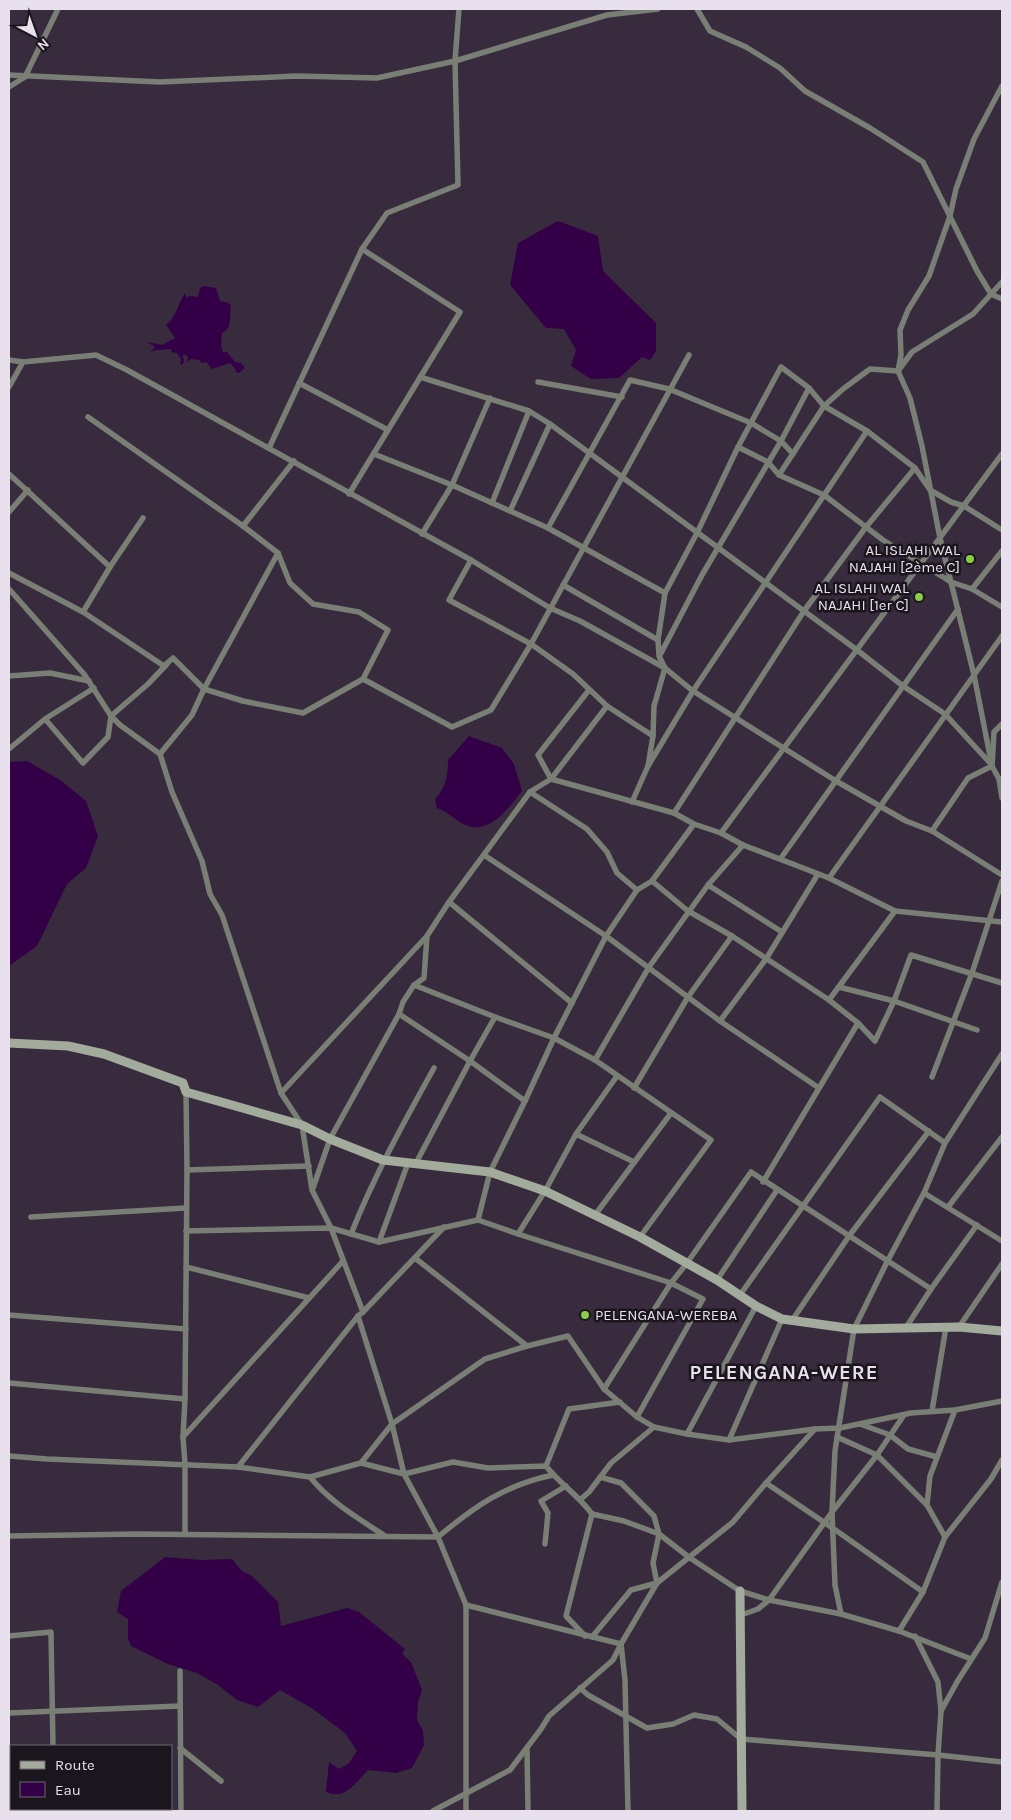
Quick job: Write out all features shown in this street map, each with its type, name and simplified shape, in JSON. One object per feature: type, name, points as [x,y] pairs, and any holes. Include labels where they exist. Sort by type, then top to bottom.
[{"type":"street","points":[[9,87],[25,77],[58,9]]},
{"type":"street","points":[[269,448],[362,249],[386,214],[458,185],[455,61],[459,9]]},
{"type":"street","points":[[9,75],[160,82],[297,76],[378,78],[455,61],[607,15],[658,9]]},
{"type":"street","points":[[697,9],[710,31],[746,47],[780,68],[805,91],[870,128],[924,162],[977,271],[991,294],[1002,299]]},
{"type":"street","points":[[1002,86],[974,139],[956,189],[950,216],[930,276],[908,310],[900,330],[901,355],[898,371],[910,398],[922,446],[940,538],[974,675],[992,766],[998,779],[1002,798]]},
{"type":"street","points":[[350,494],[460,312],[362,249]]},
{"type":"street","points":[[898,371],[912,352],[973,314],[1002,282]]},
{"type":"street","points":[[9,360],[23,362],[96,355],[127,370],[471,560],[550,608],[580,621],[666,668],[693,691],[836,781],[906,821],[932,830],[1002,875]]},
{"type":"street","points":[[363,679],[452,727],[491,710],[531,644],[584,549],[689,355]]},
{"type":"street","points":[[9,387],[23,362]]},
{"type":"street","points":[[648,766],[653,736],[654,706],[666,668],[659,656],[658,640],[665,593],[697,533],[738,447],[782,367],[809,388],[824,406],[867,432],[915,468],[930,490],[951,502],[964,506],[1002,530]]},
{"type":"street","points":[[779,475],[824,406],[843,389],[870,369],[898,371]]},
{"type":"street","points":[[420,377],[529,411],[550,424],[903,686],[945,714],[992,766]]},
{"type":"street","points":[[548,528],[630,380],[669,389],[751,423],[781,441],[793,454]]},
{"type":"street","points":[[538,382],[622,396]]},
{"type":"street","points":[[299,383],[388,430]]},
{"type":"street","points":[[659,656],[809,388]]},
{"type":"street","points":[[422,534],[452,485],[490,398]]},
{"type":"street","points":[[492,503],[529,411]]},
{"type":"street","points":[[88,417],[243,526],[278,553],[290,583],[313,604],[359,612],[388,630],[363,679],[303,713],[243,702],[204,688],[173,658]]},
{"type":"street","points":[[510,511],[550,424]]},
{"type":"street","points":[[632,802],[648,766],[693,691],[867,432]]},
{"type":"street","points":[[738,447],[768,462],[779,475],[824,495],[883,540],[951,582],[972,588],[1002,607]]},
{"type":"street","points":[[374,454],[452,485],[548,528],[665,593]]},
{"type":"street","points":[[721,833],[1002,454]]},
{"type":"street","points":[[243,526],[294,461]]},
{"type":"street","points":[[674,813],[804,611],[866,527],[915,468]]},
{"type":"street","points":[[9,474],[110,566]]},
{"type":"street","points":[[9,512],[28,490]]},
{"type":"street","points":[[83,612],[110,566],[143,518]]},
{"type":"street","points":[[972,588],[1002,551]]},
{"type":"street","points":[[160,754],[192,715],[204,688],[278,553]]},
{"type":"street","points":[[471,560],[449,600],[531,644],[573,674],[607,706],[653,736]]},
{"type":"street","points":[[9,573],[83,612],[164,666],[173,658]]},
{"type":"street","points":[[563,585],[658,640]]},
{"type":"street","points":[[9,589],[89,681],[111,716],[160,754],[172,792],[202,861],[210,894],[222,915],[281,1093],[302,1125],[312,1190],[331,1228],[343,1261],[392,1424],[404,1474],[438,1537],[466,1605],[466,1811]]},
{"type":"street","points":[[781,858],[958,609]]},
{"type":"street","points":[[829,878],[1002,636]]},
{"type":"street","points":[[44,719],[83,763],[108,737],[111,716],[148,684],[173,658]]},
{"type":"street","points":[[9,676],[50,674],[89,681]]},
{"type":"street","points":[[9,749],[44,719],[94,688]]},
{"type":"street","points":[[590,690],[538,755],[551,779],[674,813],[694,824],[721,833],[743,844],[829,878],[895,911],[1002,922]]},
{"type":"street","points":[[281,1093],[427,936],[449,902],[530,792],[551,779],[607,706]]},
{"type":"street","points":[[992,766],[994,732],[1002,724]]},
{"type":"street","points":[[932,830],[968,778],[992,766]]},
{"type":"street","points":[[530,792],[587,829],[607,852],[617,873],[637,890]]},
{"type":"street","points":[[478,1220],[490,1172],[554,1038],[606,936],[637,890],[652,881],[694,824]]},
{"type":"street","points":[[595,1060],[649,967],[708,884],[743,844]]},
{"type":"street","points":[[484,855],[606,936],[720,1021],[819,1088]]},
{"type":"street","points":[[720,1021],[766,959],[818,874]]},
{"type":"street","points":[[652,881],[688,911],[732,936],[829,1000],[858,1023],[875,1041],[894,1001],[911,955],[1002,983]]},
{"type":"street","points":[[932,1077],[972,973],[1002,881]]},
{"type":"street","points":[[708,884],[782,932]]},
{"type":"street","points":[[449,902],[572,1003]]},
{"type":"street","points":[[829,1000],[895,911]]},
{"type":"street","points":[[312,1190],[330,1139],[399,1014],[403,1002],[414,985],[424,978],[427,936]]},
{"type":"street","points":[[634,1088],[688,997],[732,936]]},
{"type":"street","points":[[414,985],[554,1038],[595,1060],[711,1140],[640,1237]]},
{"type":"street","points":[[839,987],[894,1001],[977,1030]]},
{"type":"street","points":[[399,1014],[470,1061],[525,1102]]},
{"type":"street","points":[[378,1242],[412,1163],[495,1017]]},
{"type":"street","points":[[763,1182],[858,1023]]},
{"type":"street","points":[[9,1043],[68,1046],[104,1054],[183,1083],[186,1092],[187,1170],[186,1399],[182,1437],[186,1464],[185,1534]]},
{"type":"street","points":[[841,1614],[835,1585],[832,1512],[835,1451],[854,1330],[887,1262],[924,1193],[945,1143],[1002,1054]]},
{"type":"street","points":[[351,1234],[364,1199],[383,1160],[434,1068]]},
{"type":"street","points":[[518,1234],[545,1191],[576,1134],[617,1076]]},
{"type":"street","points":[[186,1092],[302,1125],[330,1139],[383,1160],[490,1172],[545,1191],[640,1237],[717,1280],[756,1306],[787,1320],[854,1330],[946,1328],[959,1326],[1002,1331]]},
{"type":"street","points":[[740,1295],[880,1097],[945,1143]]},
{"type":"street","points":[[595,1215],[671,1113]]},
{"type":"street","points":[[729,1440],[787,1320],[929,1131]]},
{"type":"street","points":[[576,1134],[634,1162]]},
{"type":"street","points":[[948,1207],[1002,1137]]},
{"type":"street","points":[[187,1170],[309,1166]]},
{"type":"street","points":[[604,1389],[671,1283],[751,1172],[763,1182],[930,1289]]},
{"type":"street","points":[[717,1280],[777,1190]]},
{"type":"street","points":[[924,1193],[1002,1241]]},
{"type":"street","points":[[31,1217],[186,1208]]},
{"type":"street","points":[[186,1231],[331,1228],[378,1242],[478,1220],[671,1283],[702,1299],[637,1417]]},
{"type":"street","points":[[905,1329],[930,1289],[977,1225]]},
{"type":"street","points":[[238,1467],[360,1314],[445,1226]]},
{"type":"street","points":[[415,1258],[527,1346]]},
{"type":"street","points":[[182,1437],[343,1261]]},
{"type":"street","points":[[959,1326],[1002,1264]]},
{"type":"street","points":[[186,1267],[309,1298]]},
{"type":"street","points":[[687,1434],[756,1306]]},
{"type":"street","points":[[9,1315],[186,1329]]},
{"type":"street","points":[[932,1411],[946,1328]]},
{"type":"street","points":[[361,1463],[392,1424],[485,1359],[568,1336],[604,1389],[637,1417],[654,1427],[687,1434],[729,1440],[815,1429],[840,1428],[904,1414],[955,1410],[1002,1401]]},
{"type":"street","points":[[9,1383],[186,1399]]},
{"type":"street","points":[[546,1466],[569,1409],[620,1402]]},
{"type":"street","points":[[926,1505],[930,1476],[955,1410]]},
{"type":"street","points":[[740,1615],[758,1609],[769,1600],[832,1512],[877,1455],[904,1414]]},
{"type":"street","points":[[859,1423],[890,1435],[908,1449],[937,1457]]},
{"type":"street","points":[[581,1499],[589,1492],[611,1462],[654,1427]]},
{"type":"street","points":[[592,1637],[631,1590],[657,1583],[733,1522],[815,1429]]},
{"type":"street","points":[[838,1437],[877,1455],[926,1505],[945,1537]]},
{"type":"street","points":[[9,1456],[238,1467],[310,1477],[361,1463],[404,1474],[453,1462],[488,1468],[546,1466]]},
{"type":"street","points":[[899,1631],[923,1592],[945,1537],[991,1479],[1002,1460]]},
{"type":"street","points":[[546,1466],[553,1475],[581,1499],[592,1514],[624,1521],[659,1534],[690,1558],[740,1591],[769,1600],[841,1614],[899,1631],[971,1659]]},
{"type":"street","points":[[9,1536],[185,1534],[438,1537],[468,1512],[507,1489],[532,1479],[553,1475]]},
{"type":"street","points":[[310,1477],[321,1491],[385,1536]]},
{"type":"street","points":[[433,1811],[446,1806],[466,1793],[510,1770],[549,1716],[613,1660],[657,1583],[653,1563],[659,1534],[654,1516],[621,1483],[600,1477]]},
{"type":"street","points":[[766,1483],[923,1592]]},
{"type":"street","points":[[545,1544],[548,1512],[541,1501],[566,1486]]},
{"type":"street","points":[[585,1636],[566,1616],[592,1514]]},
{"type":"street","points":[[941,1711],[985,1638],[1002,1582]]},
{"type":"street","points":[[740,1591],[742,1811]]},
{"type":"street","points":[[466,1605],[621,1644]]},
{"type":"street","points":[[9,1636],[51,1632],[53,1745]]},
{"type":"street","points":[[915,1636],[938,1682],[941,1711],[937,1811]]},
{"type":"street","points":[[621,1644],[626,1680],[628,1811]]},
{"type":"street","points":[[180,1671],[181,1811]]},
{"type":"street","points":[[580,1688],[588,1695],[647,1728],[673,1724],[694,1715],[717,1719],[741,1739],[1002,1762]]},
{"type":"street","points":[[9,1714],[180,1706]]},
{"type":"street","points":[[180,1748],[221,1781]]},
{"type":"street","points":[[527,1749],[528,1811]]},
{"type":"water","points":[[558,221],[598,236],[603,271],[656,323],[656,351],[650,360],[642,357],[619,378],[591,379],[571,366],[576,350],[564,329],[546,328],[510,285],[518,243]]},
{"type":"water","points":[[203,286],[216,288],[220,301],[231,305],[230,321],[228,328],[222,333],[221,346],[223,352],[227,352],[235,362],[241,363],[245,368],[239,373],[236,372],[230,363],[212,369],[206,362],[202,363],[199,360],[191,359],[187,362],[188,357],[184,354],[182,365],[177,353],[172,352],[171,349],[151,352],[155,347],[147,342],[162,345],[175,338],[166,325],[175,314],[185,293],[186,298],[189,296],[198,297],[200,288]]},
{"type":"water","points":[[469,736],[502,748],[514,764],[522,791],[499,817],[484,826],[476,827],[468,826],[437,808],[435,799],[446,781],[448,760]]},
{"type":"water","points":[[27,761],[60,780],[86,801],[98,836],[86,868],[67,884],[37,946],[9,966],[9,762]]},
{"type":"water","points":[[165,1557],[201,1560],[232,1559],[242,1571],[252,1576],[278,1602],[281,1626],[347,1608],[359,1612],[405,1649],[402,1654],[411,1662],[422,1690],[418,1702],[417,1720],[423,1731],[424,1745],[412,1768],[396,1773],[368,1770],[350,1789],[339,1794],[326,1792],[329,1762],[339,1769],[349,1763],[357,1751],[345,1733],[313,1709],[280,1690],[258,1707],[237,1700],[218,1685],[197,1673],[168,1664],[131,1646],[128,1639],[128,1619],[117,1612],[121,1591]]},
{"type":"place","name":"AL ISLAHI WAL NAJAHI [2ème C]","points":[[970,559]]},
{"type":"place","name":"AL ISLAHI WAL NAJAHI [1er C]","points":[[919,597]]},
{"type":"place","name":"PELENGANA-WEREBA","points":[[585,1315]]},
{"type":"district","name":"PELENGANA-WERE","points":[[784,1372]]}]
